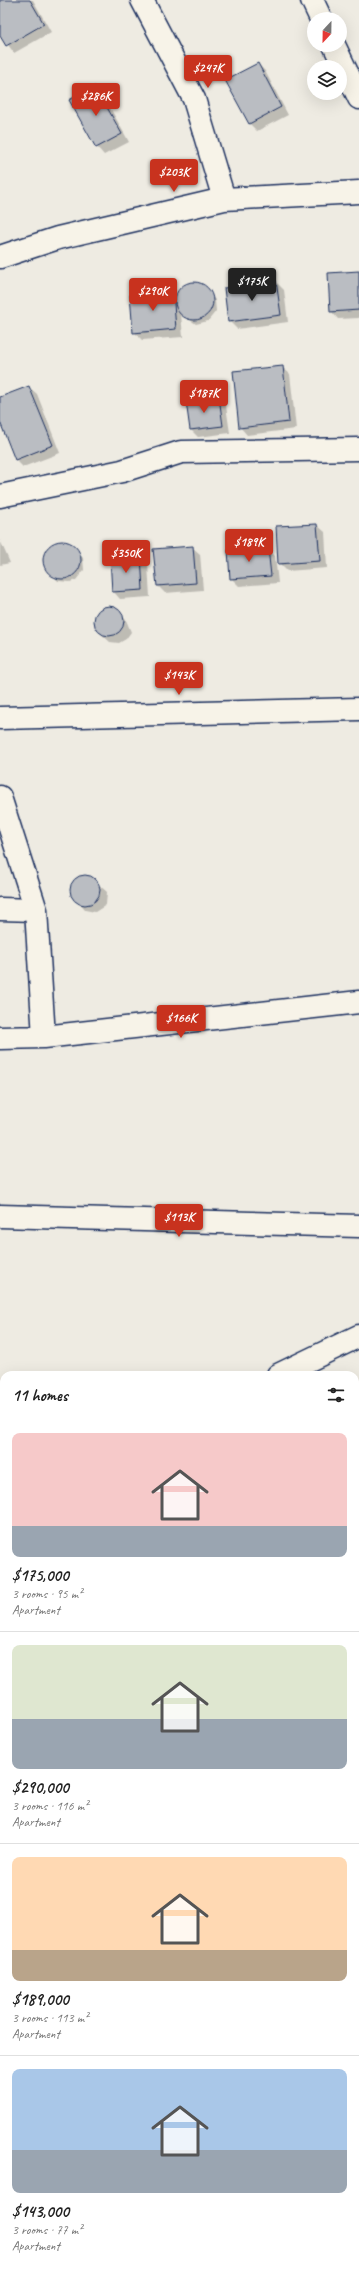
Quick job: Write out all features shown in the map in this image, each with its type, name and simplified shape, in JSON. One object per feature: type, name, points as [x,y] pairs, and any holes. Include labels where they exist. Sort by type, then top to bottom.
[{"type":"street","points":[[142,0],[194,99],[224,199]]},
{"type":"street","points":[[312,0],[318,12]]},
{"type":"street","points":[[337,52],[359,98]]},
{"type":"street","points":[[0,257],[58,238],[224,199],[359,192]]},
{"type":"street","points":[[0,496],[122,471],[181,452],[359,449]]},
{"type":"street","points":[[0,718],[359,709]]},
{"type":"street","points":[[0,797],[36,910],[44,1037]]},
{"type":"street","points":[[0,910],[36,910]]},
{"type":"street","points":[[0,1038],[44,1037],[359,1002]]},
{"type":"street","points":[[0,1216],[359,1226]]},
{"type":"street","points":[[286,1371],[359,1336]]},
{"type":"building","points":[[0,0],[30,0],[44,24],[6,46],[0,36]]},
{"type":"building","points":[[258,63],[281,107],[249,124],[225,80]]},
{"type":"building","points":[[95,86],[122,134],[96,148],[69,100]]},
{"type":"building","points":[[359,271],[359,310],[330,312],[328,273]]},
{"type":"building","points":[[276,281],[281,315],[228,322],[224,288]]},
{"type":"building","points":[[190,282],[198,282],[205,285],[210,290],[213,301],[210,312],[205,317],[198,320],[190,320],[183,317],[178,312],[175,305],[175,297],[178,290],[183,285]]},
{"type":"building","points":[[173,292],[176,329],[133,333],[130,295]]},
{"type":"building","points":[[283,366],[289,422],[239,428],[233,371]]},
{"type":"building","points":[[29,386],[53,445],[15,460],[0,422],[0,397]]},
{"type":"building","points":[[219,397],[223,426],[190,430],[186,401]]},
{"type":"building","points":[[317,524],[320,561],[278,564],[276,526]]},
{"type":"building","points":[[58,541],[66,541],[73,544],[78,549],[81,560],[78,571],[73,576],[66,579],[58,579],[51,576],[46,571],[43,564],[43,556],[46,549],[51,544]]},
{"type":"building","points":[[193,546],[196,583],[157,586],[153,549]]},
{"type":"building","points":[[268,548],[271,576],[230,579],[228,550]]},
{"type":"building","points":[[141,556],[143,590],[112,592],[110,557]]},
{"type":"building","points":[[109,606],[115,607],[123,615],[123,627],[115,635],[109,636],[103,635],[95,627],[94,621],[95,615],[103,607]]},
{"type":"building","points":[[85,875],[96,879],[100,890],[96,901],[85,905],[74,901],[70,890],[74,879]]}]
